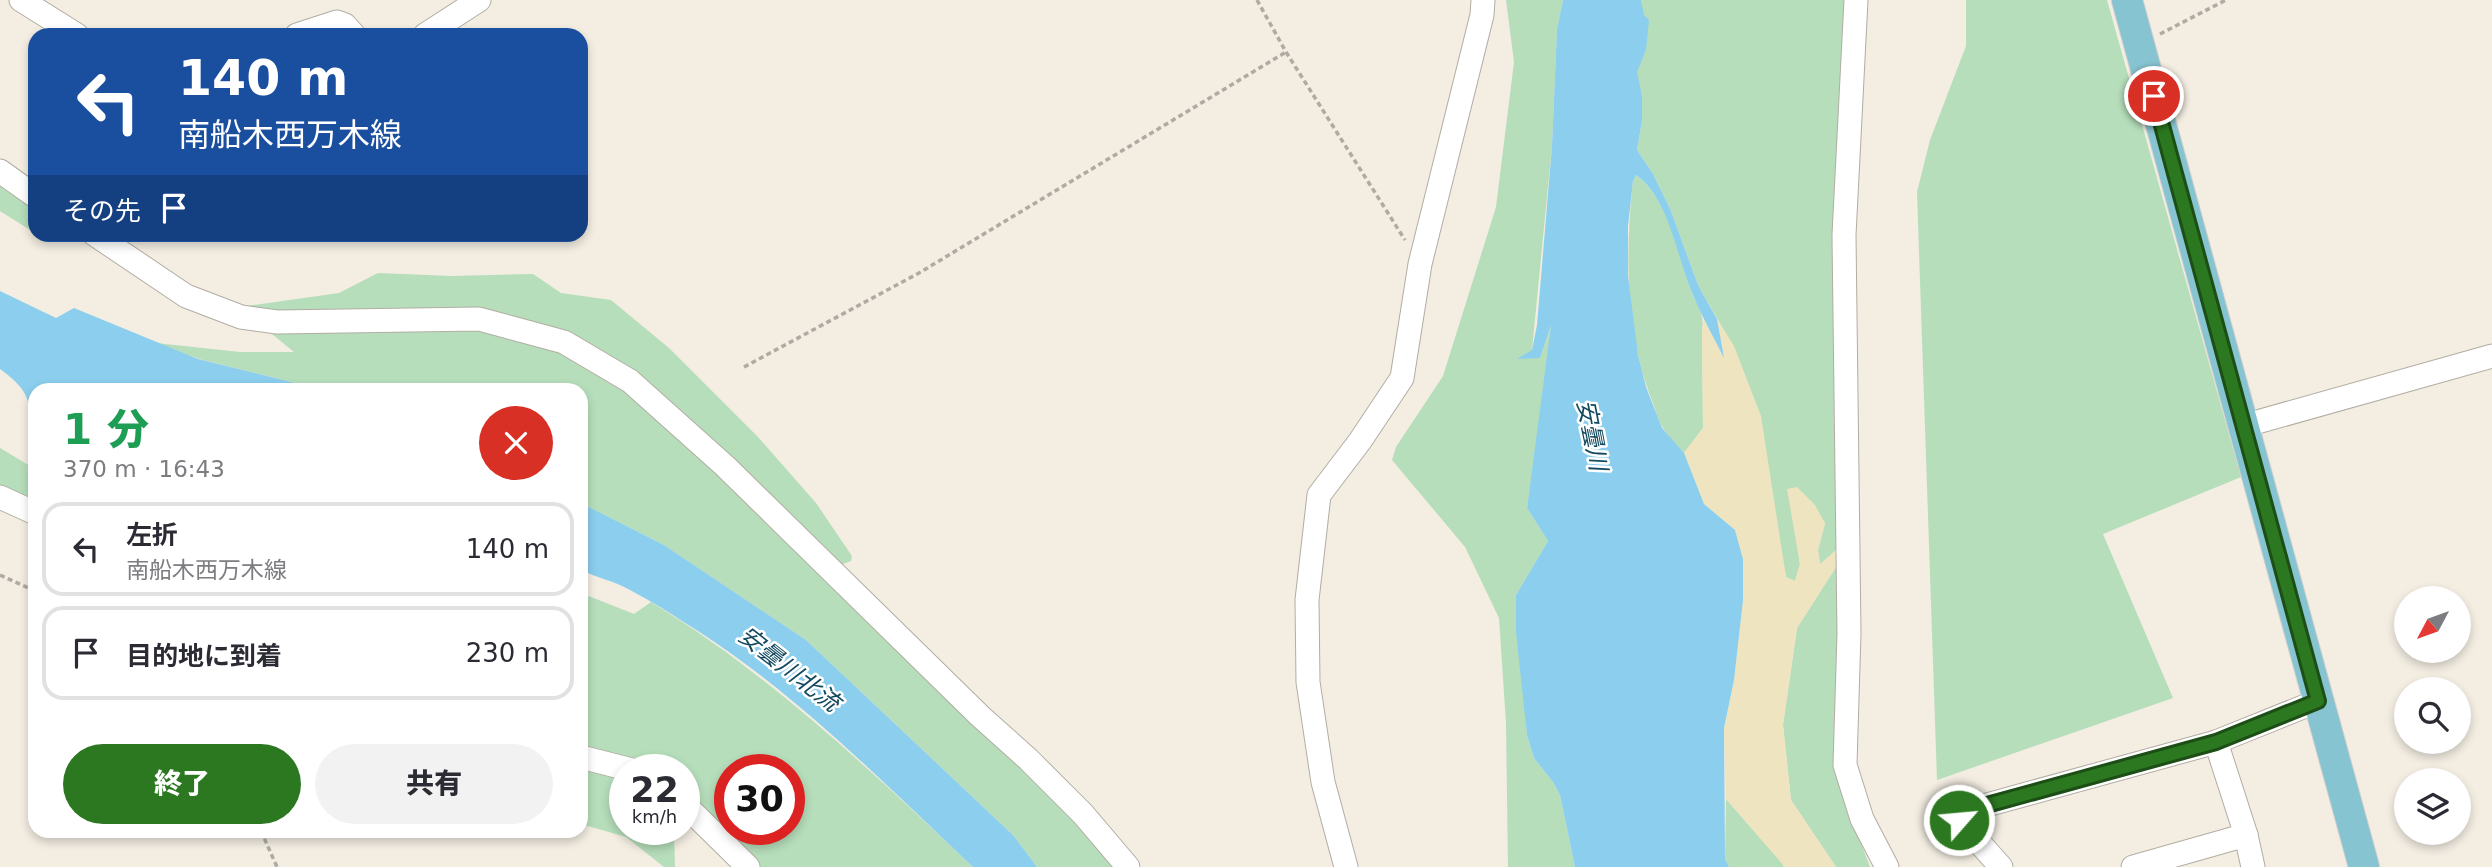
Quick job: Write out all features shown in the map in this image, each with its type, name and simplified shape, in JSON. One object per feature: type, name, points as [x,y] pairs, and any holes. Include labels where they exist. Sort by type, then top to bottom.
[{"type":"main road","points":[[2127,0],[2364,867]]},
{"type":"street","points":[[21,0],[66,28]]},
{"type":"street","points":[[436,28],[480,0]]},
{"type":"street","points":[[1346,867],[1323,782],[1308,682],[1307,600],[1319,495],[1360,441],[1402,378],[1420,264],[1482,15],[1483,0]]},
{"type":"street","points":[[1856,0],[1844,235],[1849,633],[1845,765],[1862,819],[1887,867]]},
{"type":"street","points":[[319,28],[337,22],[348,28]]},
{"type":"street","points":[[0,171],[28,191]]},
{"type":"street","points":[[106,242],[186,296],[241,317],[277,322],[479,319],[564,342],[630,381],[726,466],[980,716],[1028,759],[1083,814],[1128,867]]},
{"type":"street","points":[[2243,426],[2492,356]]},
{"type":"street","points":[[0,497],[28,510]]},
{"type":"street","points":[[2001,867],[1959,820],[1965,811],[2216,742],[2318,701]]},
{"type":"street","points":[[2216,742],[2246,835],[2253,867]]},
{"type":"street","points":[[588,759],[609,764]]},
{"type":"street","points":[[700,820],[748,867]]},
{"type":"street","points":[[2133,867],[2246,835]]},
{"type":"path","points":[[1257,0],[1286,52],[1420,264]]},
{"type":"path","points":[[2140,45],[2227,0]]},
{"type":"path","points":[[744,367],[919,273],[1286,52]]},
{"type":"path","points":[[0,575],[28,588]]},
{"type":"path","points":[[264,838],[277,867]]},
{"type":"green space","points":[[1506,0],[1563,0],[1557,29],[1552,146],[1532,350],[1540,358],[1552,324],[1527,508],[1548,541],[1516,595],[1527,735],[1534,758],[1560,795],[1575,867],[1508,867],[1506,723],[1499,618],[1465,547],[1392,460],[1396,447],[1443,376],[1496,207],[1514,62]]},
{"type":"green space","points":[[1641,0],[1855,0],[1849,231],[1856,520],[1835,551],[1820,565],[1818,550],[1825,523],[1788,489],[1800,564],[1795,581],[1786,577],[1775,517],[1733,346],[1698,285],[1671,211],[1653,174],[1637,150],[1642,121],[1642,96],[1636,72],[1646,50]]},
{"type":"green space","points":[[1966,0],[2107,0],[2241,477],[2103,534],[2173,698],[1937,780],[1917,192],[1930,140],[1966,46]]},
{"type":"green space","points":[[1636,175],[1648,186],[1665,214],[1702,319],[1703,428],[1684,453],[1667,435],[1660,422],[1644,377],[1632,322],[1628,265],[1630,209]]},
{"type":"green space","points":[[0,179],[28,202],[28,229],[0,211]]},
{"type":"green space","points":[[378,273],[451,276],[533,274],[561,293],[611,300],[669,348],[758,437],[816,503],[852,556],[851,561],[823,572],[1058,802],[1113,867],[1037,867],[1014,836],[806,640],[664,545],[588,507],[588,383],[296,383],[199,359],[156,343],[240,352],[294,352],[239,307],[339,293]]},
{"type":"green space","points":[[0,448],[28,465],[28,504],[0,491]]},
{"type":"green space","points":[[1836,567],[1848,808],[1870,867],[1836,867],[1791,800],[1783,725],[1797,628]]},
{"type":"green space","points":[[588,596],[634,614],[651,602],[695,630],[819,726],[973,867],[759,867],[737,845],[805,845],[805,754],[714,754],[714,821],[700,806],[700,754],[609,754],[609,832],[588,826]]},
{"type":"green space","points":[[1726,799],[1784,867],[1729,867],[1725,859]]},
{"type":"green space","points":[[636,845],[674,845],[675,867],[664,867]]},
{"type":"sand","points":[[1704,319],[1722,355],[1717,319],[1734,346],[1761,416],[1786,577],[1795,581],[1800,564],[1787,489],[1797,487],[1815,505],[1825,523],[1818,550],[1820,564],[1835,551],[1836,567],[1797,628],[1783,725],[1791,800],[1836,867],[1785,867],[1726,799],[1724,728],[1734,680],[1743,600],[1743,559],[1735,530],[1704,504],[1684,453],[1703,428]]},
{"type":"water","name":"安曇川","points":[[1563,0],[1641,0],[1644,15],[1649,20],[1646,50],[1637,72],[1642,96],[1642,121],[1637,150],[1653,174],[1671,211],[1698,285],[1717,319],[1724,358],[1693,295],[1665,214],[1648,186],[1636,175],[1628,226],[1628,276],[1638,355],[1646,387],[1662,428],[1684,453],[1704,504],[1735,530],[1743,559],[1743,600],[1734,680],[1724,728],[1725,859],[1729,867],[1575,867],[1560,795],[1534,758],[1527,735],[1516,632],[1516,595],[1548,541],[1527,508],[1551,326],[1540,358],[1517,359],[1532,350],[1537,325],[1552,146],[1557,29]]},
{"type":"water","points":[[0,291],[56,318],[74,308],[198,359],[296,383],[28,383],[28,403],[21,388],[0,369]]},
{"type":"water","name":"安曇川北流","points":[[588,507],[664,545],[806,640],[1014,836],[1037,867],[973,867],[841,743],[771,684],[698,631],[624,587],[588,573]]},
{"type":"route","points":[[1959,820],[1965,811],[2216,742],[2318,701],[2154,96]]}]
